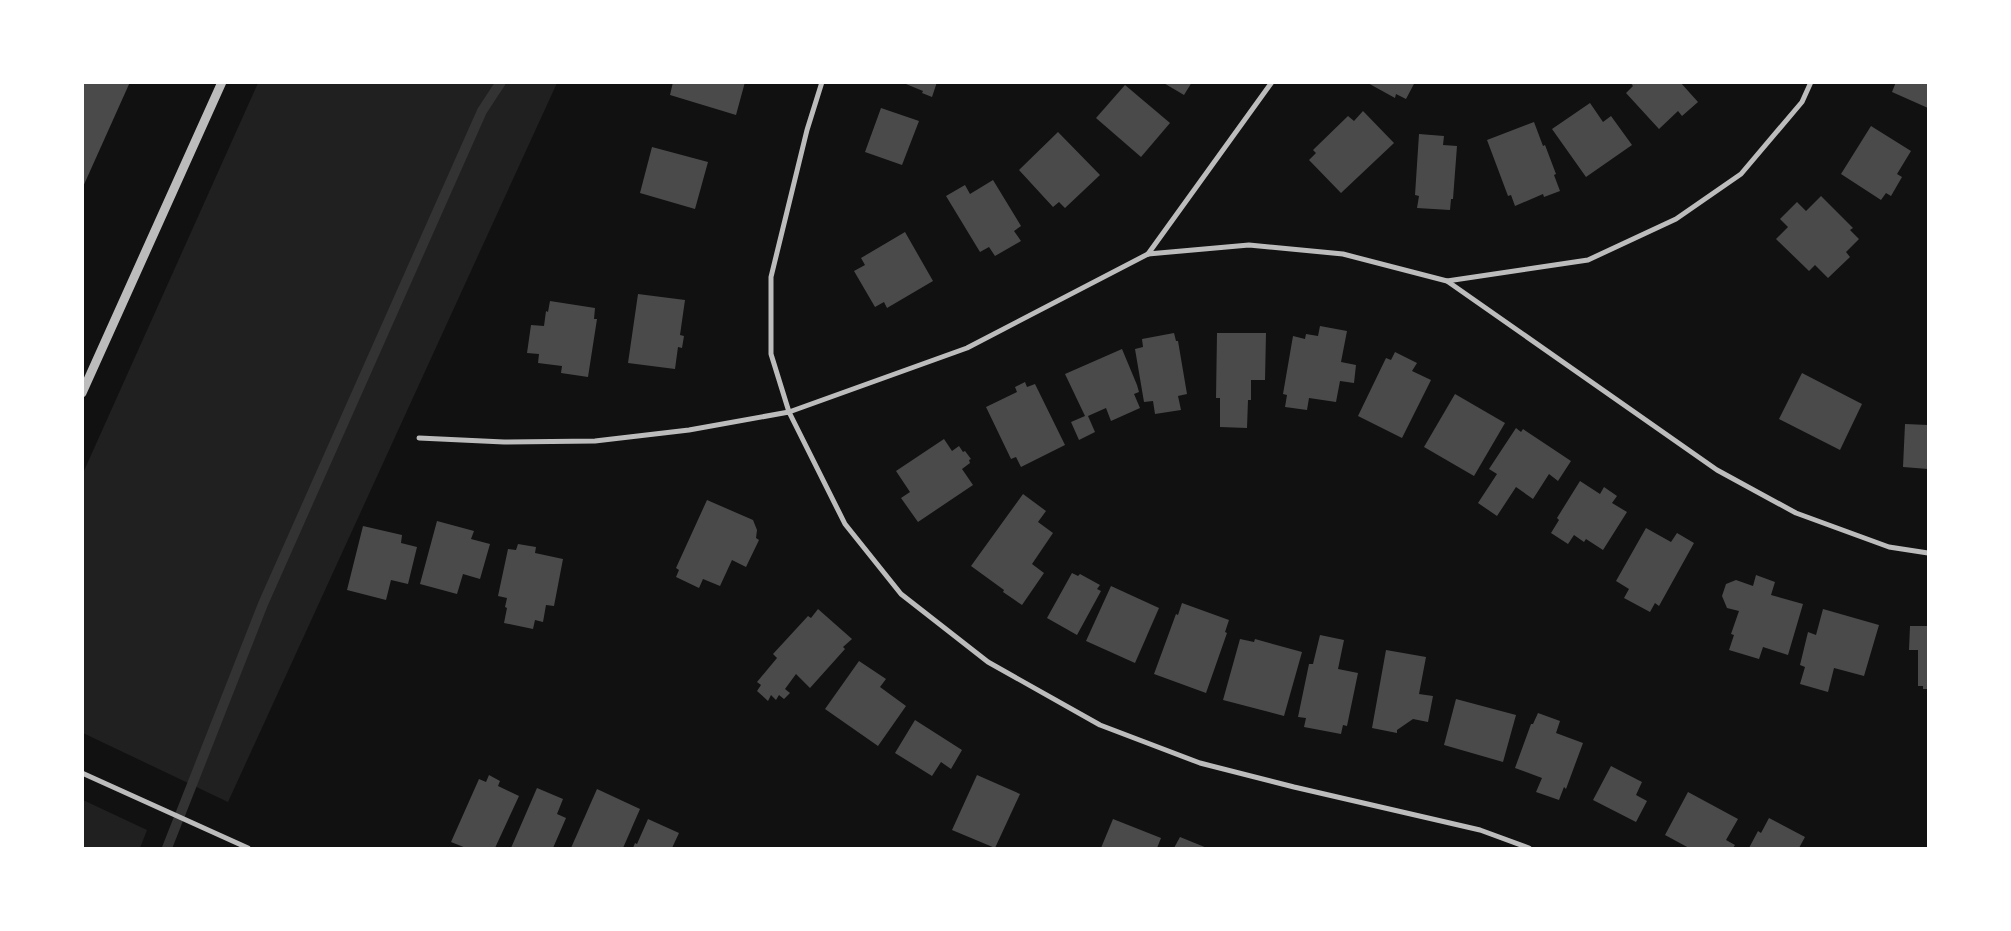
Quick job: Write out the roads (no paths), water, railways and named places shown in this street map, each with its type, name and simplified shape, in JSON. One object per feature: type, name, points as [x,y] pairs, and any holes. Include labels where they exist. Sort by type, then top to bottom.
[{"type":"street","points":[[82,393],[222,82]]},
{"type":"street","points":[[822,82],[807,130],[771,277],[771,354],[789,412],[845,524],[901,594],[988,662],[1100,725],[1200,762],[1303,789],[1480,830],[1529,848]]},
{"type":"street","points":[[1148,254],[1272,82]]},
{"type":"street","points":[[1446,281],[1588,260],[1676,219],[1741,174],[1802,102],[1811,82]]},
{"type":"street","points":[[419,438],[504,442],[595,441],[689,430],[789,412],[967,348],[1148,254],[1249,245],[1343,254],[1446,281],[1716,470],[1796,513],[1889,547],[1928,553]]},
{"type":"street","points":[[82,773],[248,848]]},
{"type":"waterway","points":[[167,848],[263,604],[482,111],[501,82]]}]
